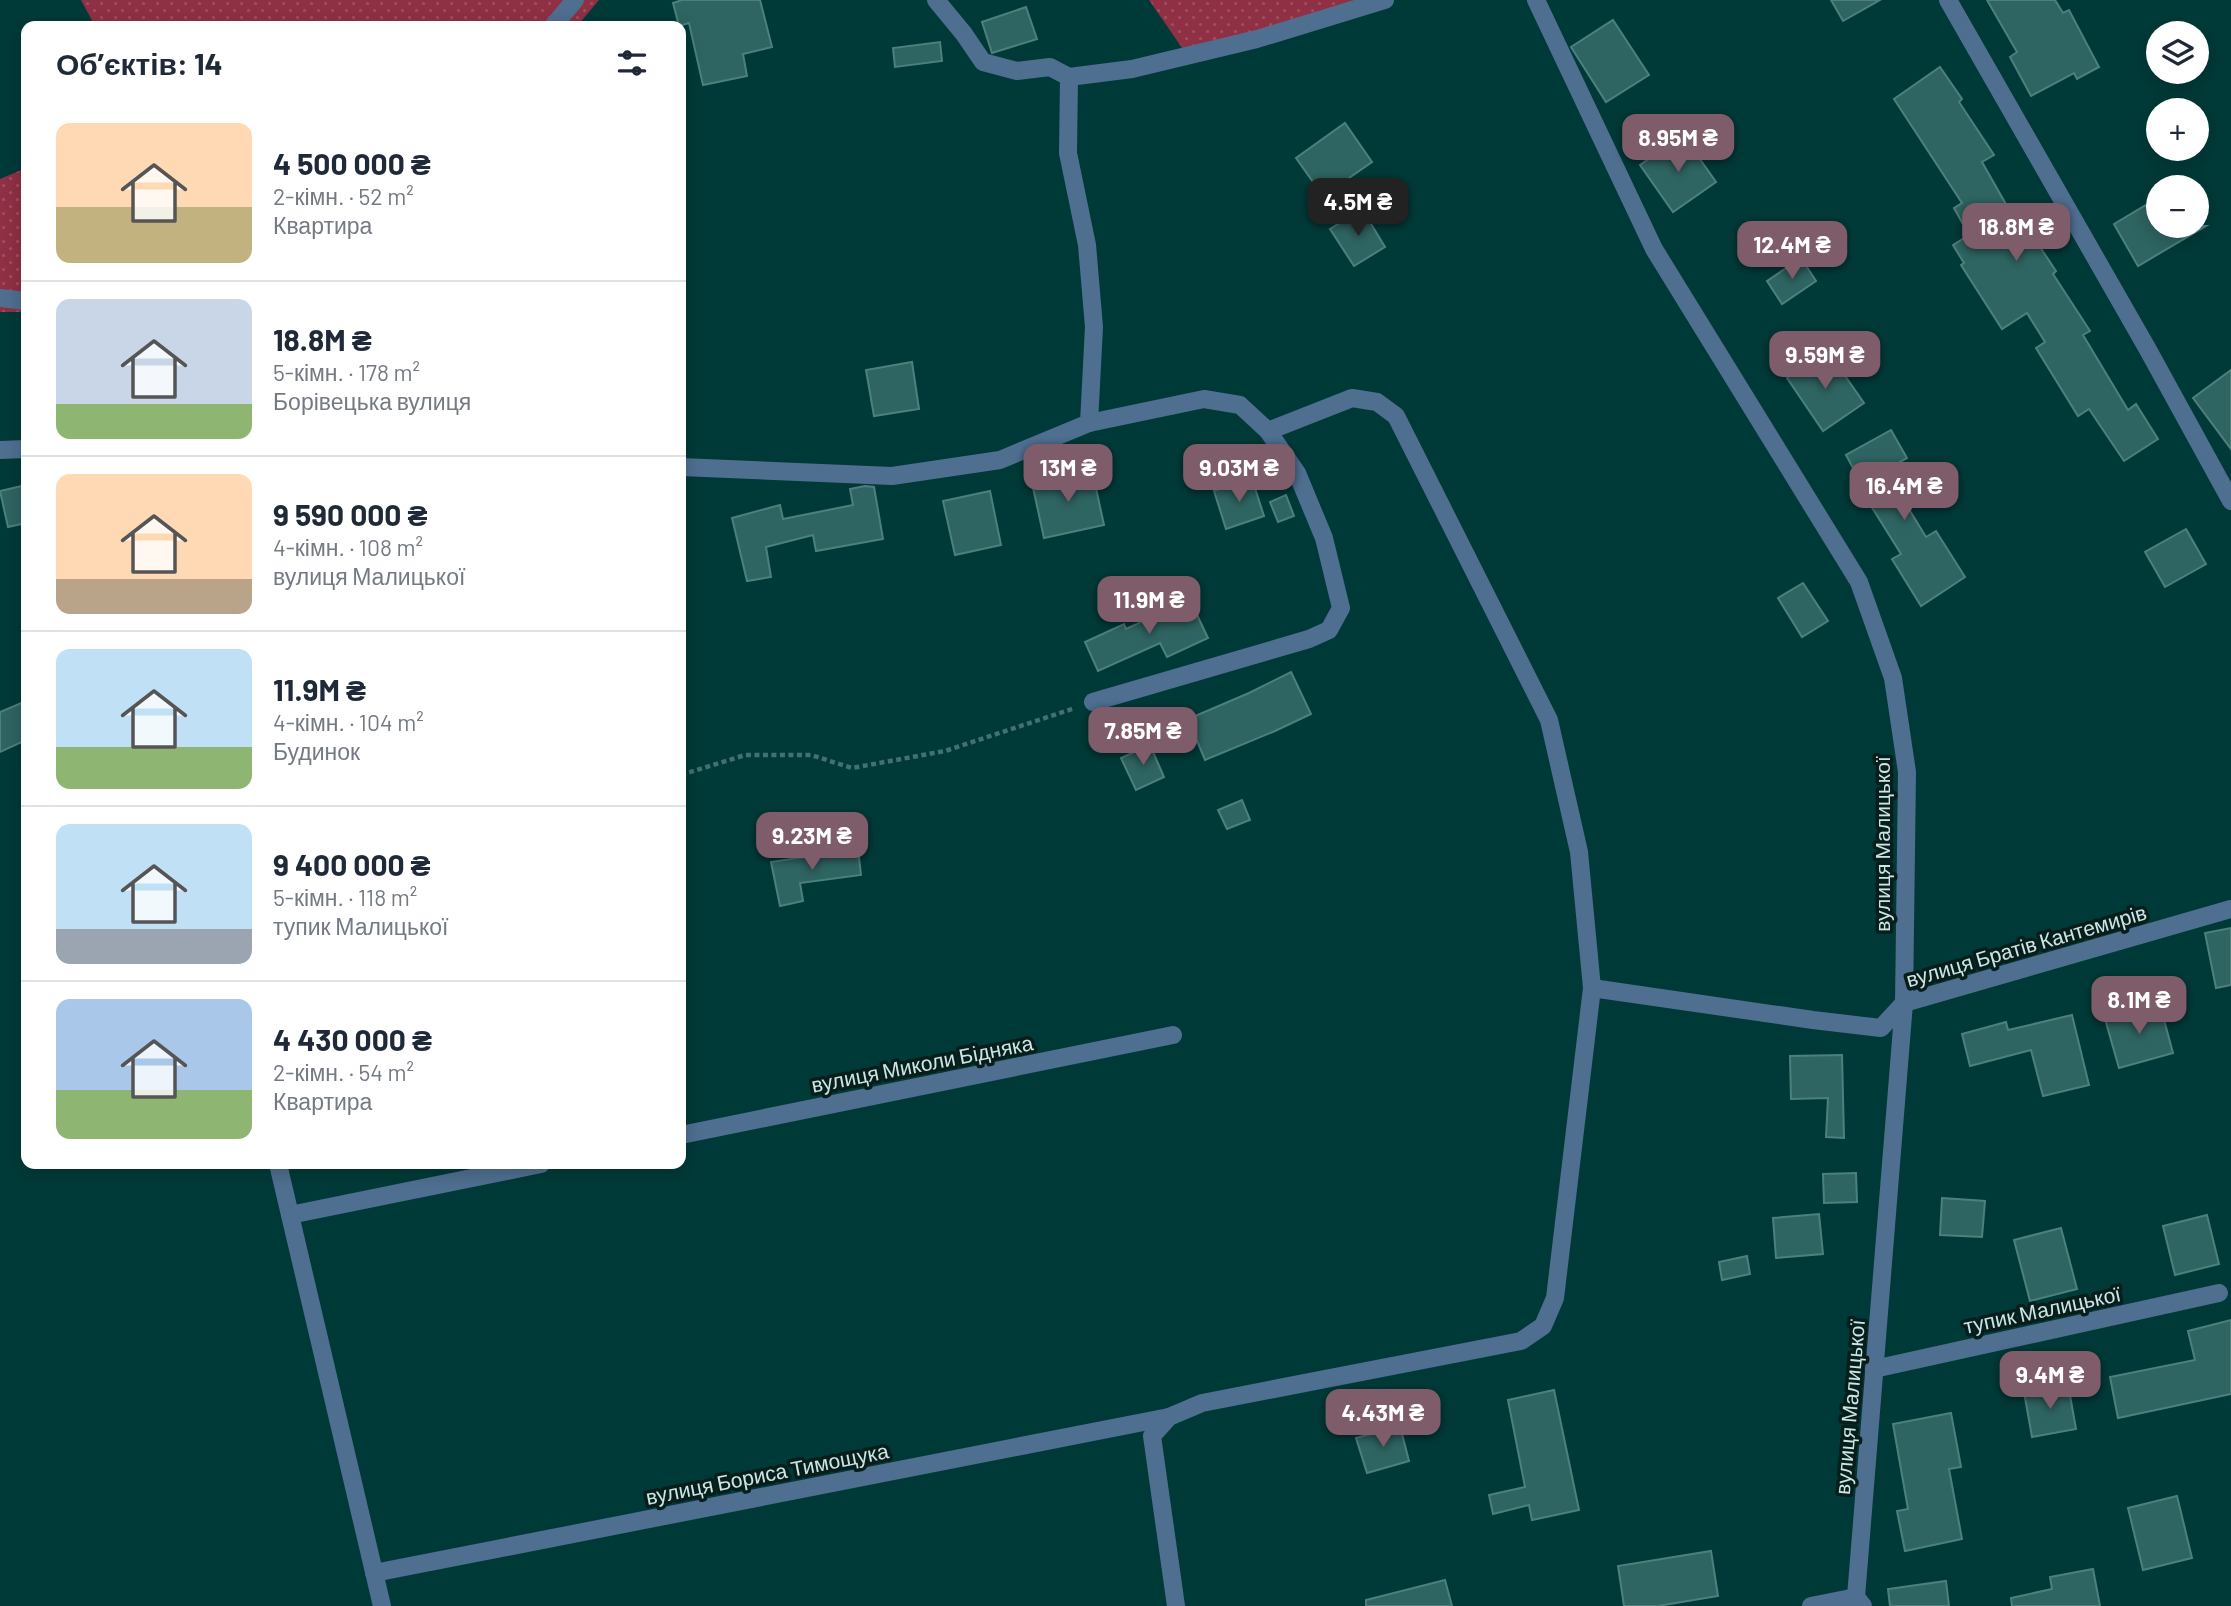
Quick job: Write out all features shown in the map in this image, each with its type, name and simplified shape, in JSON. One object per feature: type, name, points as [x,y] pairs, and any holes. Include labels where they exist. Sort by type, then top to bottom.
[{"type":"street","points":[[557,21],[575,0]]},
{"type":"street","points":[[936,0],[983,62],[1017,71],[1051,67],[1069,77],[1132,69],[1207,51],[1385,0]]},
{"type":"street","name":"вулиця Малицької","points":[[1536,0],[1654,248],[1858,582],[1893,678],[1907,772],[1904,1003],[1874,1369],[1860,1602]]},
{"type":"street","points":[[1948,0],[2147,348],[2231,501]]},
{"type":"street","points":[[1069,77],[1068,153],[1087,245],[1094,327],[1089,423]]},
{"type":"street","points":[[0,298],[21,300]]},
{"type":"street","name":"вулиця Бориса Тимощука","points":[[374,1573],[1169,1417],[1202,1404],[1521,1341],[1542,1326],[1555,1298],[1592,988],[1579,852],[1549,720],[1396,416],[1377,402],[1352,398],[1268,432]]},
{"type":"street","points":[[686,467],[892,477],[1000,460],[1089,423],[1204,399],[1240,405],[1268,432],[1297,472],[1324,538],[1341,608],[1329,630],[1309,639],[1093,702]]},
{"type":"street","points":[[0,450],[21,449]]},
{"type":"street","name":"вулиця Братів Кантемирів","points":[[1592,988],[1881,1028],[1904,1003],[2231,909]]},
{"type":"street","name":"вулиця Миколи Бідняка","points":[[686,1134],[1173,1035]]},
{"type":"street","points":[[279,1169],[382,1606]]},
{"type":"street","points":[[290,1215],[516,1169]]},
{"type":"street","name":"тупик Малицької","points":[[1874,1369],[2219,1293]]},
{"type":"street","points":[[1169,1417],[1152,1436],[1176,1606]]},
{"type":"street","points":[[1811,1606],[1860,1602]]},
{"type":"path","points":[[686,773],[745,755],[811,755],[852,768],[865,766],[945,751],[1093,702]]},
{"type":"shaded area","points":[[81,0],[599,0],[581,21],[92,21]]},
{"type":"shaded area","points":[[1149,0],[1379,0],[1189,58]]},
{"type":"shaded area","points":[[21,170],[21,312],[0,312],[0,179]]},
{"type":"building","points":[[682,0],[760,0],[772,47],[743,54],[747,76],[703,85],[689,23],[678,21],[673,3]]},
{"type":"building","points":[[1831,0],[1880,0],[1843,21]]},
{"type":"building","points":[[1987,0],[2055,0],[2063,13],[2069,10],[2099,67],[2077,79],[2074,73],[2031,96],[2010,57],[2017,52]]},
{"type":"building","points":[[1026,7],[1037,39],[992,53],[982,22]]},
{"type":"building","points":[[1613,20],[1649,75],[1606,102],[1571,47]]},
{"type":"building","points":[[940,42],[942,61],[895,67],[893,48]]},
{"type":"building","points":[[1940,67],[1962,99],[1959,102],[1994,155],[1982,162],[2028,243],[2034,238],[2056,271],[2053,274],[2090,331],[2083,335],[2128,410],[2136,404],[2158,439],[2124,461],[2089,409],[2078,416],[2036,348],[2045,342],[2027,313],[2002,329],[1961,265],[1964,263],[1953,245],[1969,235],[1954,208],[1962,203],[1894,99]]},
{"type":"building","points":[[1345,123],[1372,162],[1323,196],[1296,158]]},
{"type":"building","points":[[1683,135],[1716,182],[1673,212],[1640,165]]},
{"type":"building","points":[[2146,205],[2146,238],[2186,238],[2138,266],[2114,224]]},
{"type":"building","points":[[1362,209],[1385,247],[1354,266],[1330,229]]},
{"type":"building","points":[[1801,258],[1816,281],[1782,304],[1767,281]]},
{"type":"building","points":[[1827,350],[1864,403],[1823,431],[1787,378]]},
{"type":"building","points":[[912,362],[919,409],[874,416],[866,370]]},
{"type":"building","points":[[2231,370],[2231,449],[2193,398]]},
{"type":"building","points":[[1891,430],[1907,458],[1885,470],[1926,537],[1936,531],[1965,577],[1921,606],[1892,559],[1901,554],[1871,506],[1873,505],[1846,455]]},
{"type":"building","points":[[1092,470],[1104,525],[1044,538],[1032,483]]},
{"type":"building","points":[[1252,479],[1264,516],[1226,529],[1214,491]]},
{"type":"building","points":[[21,486],[21,524],[8,527],[0,491]]},
{"type":"building","points":[[874,487],[883,539],[816,551],[813,535],[766,547],[771,577],[747,581],[732,518],[780,505],[783,519],[853,505],[850,489]]},
{"type":"building","points":[[990,491],[1001,545],[955,555],[943,501]]},
{"type":"building","points":[[1286,495],[1294,516],[1278,522],[1270,502]]},
{"type":"building","points":[[2186,529],[2206,564],[2165,587],[2145,552]]},
{"type":"building","points":[[1803,583],[1828,621],[1802,637],[1778,598]]},
{"type":"building","points":[[1190,600],[1208,638],[1167,657],[1160,643],[1098,671],[1085,642],[1124,624],[1126,629]]},
{"type":"building","points":[[1291,672],[1311,714],[1205,760],[1188,719]]},
{"type":"building","points":[[21,703],[21,742],[0,752],[0,712]]},
{"type":"building","points":[[1150,745],[1164,777],[1136,790],[1121,758]]},
{"type":"building","points":[[1242,800],[1250,820],[1227,829],[1218,810]]},
{"type":"building","points":[[858,849],[861,875],[800,883],[803,901],[780,906],[771,862]]},
{"type":"building","points":[[2231,928],[2231,985],[2216,988],[2205,933]]},
{"type":"building","points":[[2160,1005],[2173,1053],[2119,1068],[2105,1019]]},
{"type":"building","points":[[2072,1015],[2089,1085],[2043,1096],[2031,1050],[1970,1066],[1962,1034],[2006,1022],[2008,1030]]},
{"type":"building","points":[[1842,1055],[1844,1138],[1826,1137],[1828,1098],[1791,1099],[1790,1056]]},
{"type":"building","points":[[1856,1173],[1857,1202],[1824,1203],[1823,1174]]},
{"type":"building","points":[[1942,1198],[1985,1201],[1982,1237],[1940,1235]]},
{"type":"building","points":[[1819,1214],[1823,1254],[1776,1258],[1773,1218]]},
{"type":"building","points":[[2207,1215],[2219,1264],[2175,1275],[2163,1226]]},
{"type":"building","points":[[2061,1228],[2077,1289],[2030,1301],[2014,1240]]},
{"type":"building","points":[[1747,1256],[1750,1274],[1722,1280],[1719,1262]]},
{"type":"building","points":[[2231,1320],[2231,1394],[2118,1418],[2110,1377],[2195,1360],[2188,1331]]},
{"type":"building","points":[[2068,1384],[2076,1429],[2032,1437],[2024,1392]]},
{"type":"building","points":[[1554,1390],[1579,1510],[1532,1520],[1529,1505],[1493,1514],[1489,1495],[1525,1487],[1508,1400]]},
{"type":"building","points":[[1951,1413],[1961,1467],[1949,1469],[1962,1539],[1905,1551],[1897,1511],[1908,1509],[1893,1424]]},
{"type":"building","points":[[1400,1426],[1409,1461],[1367,1473],[1356,1438]]},
{"type":"building","points":[[2177,1496],[2192,1558],[2143,1570],[2128,1508]]},
{"type":"building","points":[[1711,1551],[1718,1596],[1658,1606],[1624,1606],[1618,1566]]},
{"type":"building","points":[[2093,1569],[2100,1606],[2012,1606],[2011,1598],[2052,1589],[2050,1577]]},
{"type":"building","points":[[1445,1580],[1452,1606],[1366,1606],[1366,1600]]},
{"type":"building","points":[[1946,1581],[1949,1606],[1890,1606],[1888,1589]]}]
